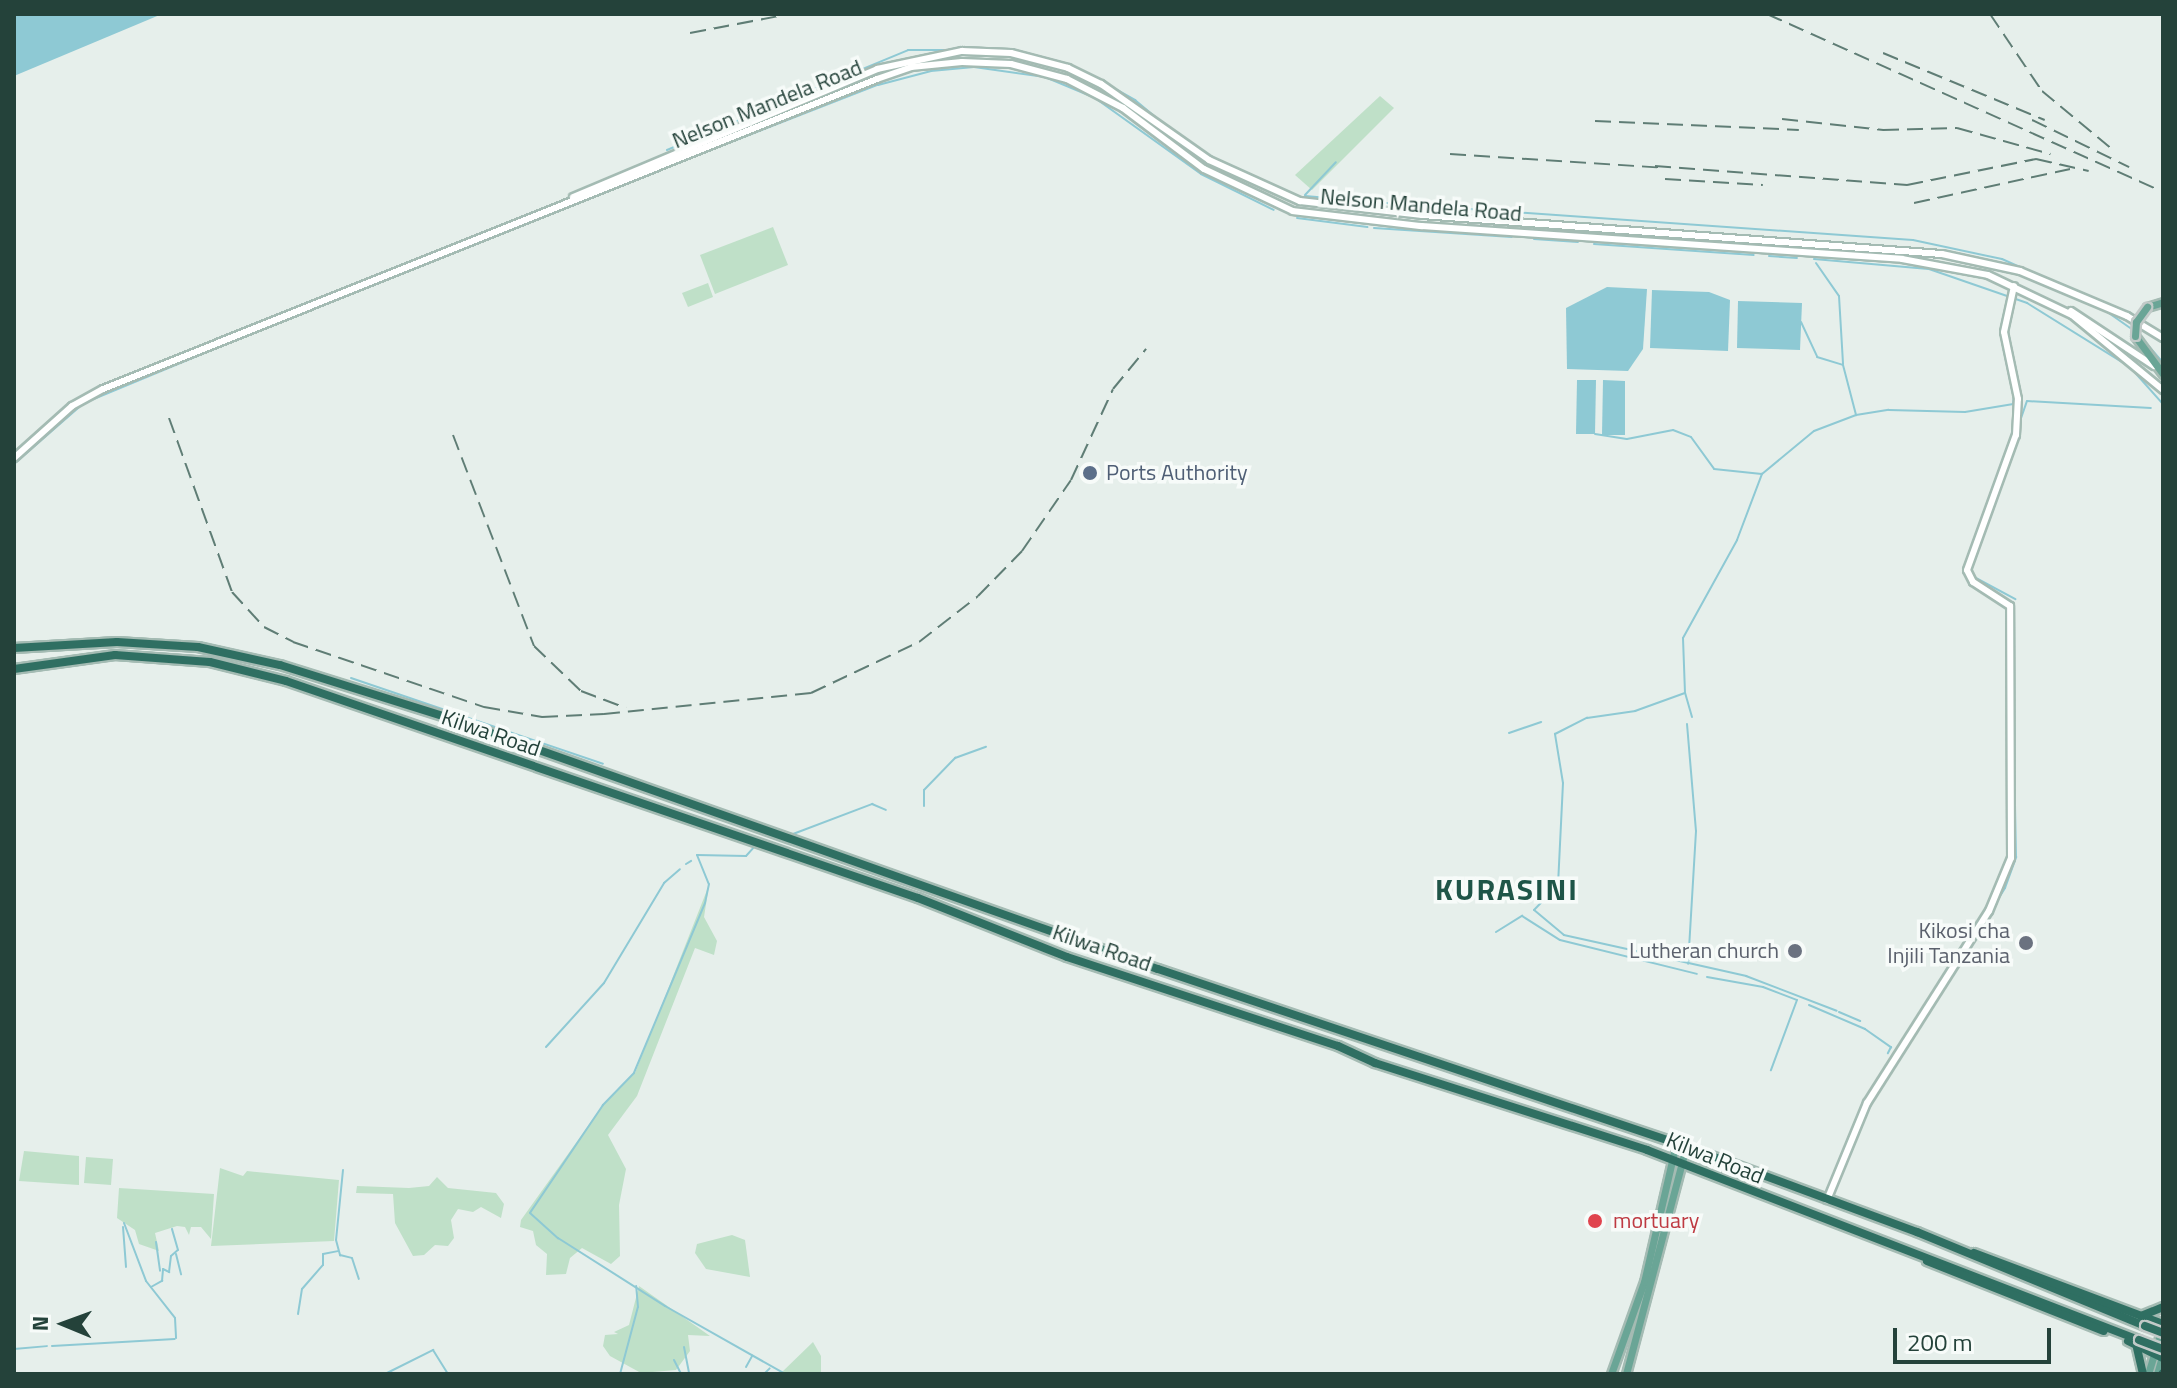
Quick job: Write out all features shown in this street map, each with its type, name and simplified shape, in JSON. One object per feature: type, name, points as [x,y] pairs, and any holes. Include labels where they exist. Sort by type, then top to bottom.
[{"type":"highway","name":"Kilwa Road","points":[[14,648],[171,644],[280,665],[546,750],[606,776],[1034,921],[1158,969],[1676,1143],[1917,1232],[1940,1246],[2163,1333]]},
{"type":"highway","name":"Kilwa Road","points":[[14,669],[115,655],[248,669],[602,787],[918,898],[1067,957],[1338,1046],[1375,1063],[1691,1166],[1907,1254],[1944,1261],[2161,1354]]},
{"type":"highway","points":[[1917,1232],[2163,1324]]},
{"type":"highway","points":[[2141,1316],[2163,1307]]},
{"type":"highway","points":[[2134,1341],[2142,1354],[2145,1374]]},
{"type":"main road","name":"Nelson Mandela Road","points":[[559,205],[603,181],[877,69],[935,54],[1011,53],[1068,68],[1101,84],[1209,160],[1300,201],[1422,215],[1902,248],[1991,262],[2127,316],[2163,335]]},
{"type":"main road","name":"Nelson Mandela Road","points":[[14,458],[72,406],[103,389],[877,79],[911,67],[986,62],[1039,71],[1096,92],[1204,169],[1293,211],[1421,226],[1902,259],[1988,275],[2038,296],[2102,335],[2163,390]]},
{"type":"main road","points":[[1827,1200],[1867,1103],[1989,911],[2011,858],[2010,606],[1973,582],[1967,570],[2016,435],[2018,399],[2004,332],[2014,286]]},
{"type":"main road","points":[[2038,296],[2106,330],[2163,374]]},
{"type":"main road","points":[[2154,366],[2135,336],[2136,322],[2147,307],[2163,302]]},
{"type":"main road","points":[[1611,1374],[1644,1282],[1676,1161],[1676,1143]]},
{"type":"main road","points":[[1676,1161],[1686,1147]]},
{"type":"main road","points":[[1626,1374],[1653,1281],[1672,1176],[1659,1155]]},
{"type":"main road","points":[[1672,1176],[1691,1166]]},
{"type":"main road","points":[[2161,1374],[2163,1324]]},
{"type":"main road","points":[[2145,1374],[2161,1354]]},
{"type":"green space","points":[[1380,96],[1394,108],[1312,190],[1295,175]]},
{"type":"green space","points":[[773,227],[788,265],[715,294],[700,255]]},
{"type":"green space","points":[[708,283],[713,297],[688,307],[682,293]]},
{"type":"green space","points":[[709,885],[704,917],[717,941],[714,955],[695,948],[637,1096],[608,1135],[626,1169],[619,1205],[620,1256],[611,1264],[582,1248],[570,1258],[566,1274],[546,1275],[547,1254],[536,1245],[533,1231],[520,1227],[521,1220],[603,1105],[635,1073]]},
{"type":"green space","points":[[24,1151],[79,1156],[79,1185],[19,1181]]},
{"type":"green space","points":[[86,1157],[113,1159],[111,1185],[84,1183]]},
{"type":"green space","points":[[220,1168],[243,1176],[247,1171],[339,1180],[334,1241],[211,1246]]},
{"type":"green space","points":[[437,1177],[448,1188],[496,1193],[504,1204],[501,1218],[481,1207],[473,1212],[458,1209],[451,1220],[454,1238],[448,1246],[435,1245],[424,1255],[413,1256],[395,1223],[393,1194],[356,1193],[357,1186],[429,1186]]},
{"type":"green space","points":[[119,1188],[214,1194],[211,1239],[201,1227],[191,1227],[189,1235],[185,1227],[177,1226],[155,1233],[159,1251],[139,1244],[135,1230],[117,1218]]},
{"type":"green space","points":[[732,1235],[745,1240],[750,1277],[706,1269],[695,1253],[697,1244]]},
{"type":"green space","points":[[639,1286],[710,1336],[688,1335],[690,1351],[676,1370],[641,1373],[610,1356],[603,1346],[605,1335],[618,1334],[614,1332],[629,1325]]},
{"type":"green space","points":[[813,1342],[821,1356],[821,1374],[781,1373]]},
{"type":"water","points":[[14,14],[162,14],[14,76]]},
{"type":"water","points":[[1607,287],[1647,289],[1643,349],[1628,371],[1567,369],[1566,308]]},
{"type":"water","points":[[1652,290],[1709,292],[1730,300],[1728,351],[1650,348]]},
{"type":"water","points":[[1738,301],[1802,303],[1800,350],[1737,348]]},
{"type":"water","points":[[1577,380],[1596,380],[1595,434],[1576,434]]},
{"type":"water","points":[[1603,380],[1625,381],[1625,435],[1602,435]]},
{"type":"waterway","points":[[667,150],[908,50],[953,50]]},
{"type":"waterway","points":[[554,211],[878,85],[931,71],[974,67],[1045,77],[1095,98],[1201,174],[1274,210]]},
{"type":"waterway","points":[[1098,79],[1135,100],[1165,125]]},
{"type":"waterway","points":[[1305,195],[1336,162]]},
{"type":"waterway","points":[[1305,196],[1410,205]]},
{"type":"waterway","points":[[1426,206],[1913,240],[2002,259],[2074,291]]},
{"type":"waterway","points":[[1297,218],[1367,227]]},
{"type":"waterway","points":[[1374,228],[1512,237]]},
{"type":"waterway","points":[[1534,239],[1578,242]]},
{"type":"waterway","points":[[413,268],[474,244]]},
{"type":"waterway","points":[[1594,244],[1754,255]]},
{"type":"waterway","points":[[1769,256],[1797,258]]},
{"type":"waterway","points":[[1814,259],[1929,269],[2027,303],[2130,367],[2163,404]]},
{"type":"waterway","points":[[1816,263],[1839,296],[1843,364]]},
{"type":"waterway","points":[[369,286],[400,273]]},
{"type":"waterway","points":[[14,464],[84,403],[333,300]]},
{"type":"waterway","points":[[2103,309],[2134,331]]},
{"type":"waterway","points":[[1801,322],[1817,357],[1843,365],[1856,415],[1889,410],[1965,412],[2013,404],[2014,394]]},
{"type":"waterway","points":[[2139,335],[2163,363]]},
{"type":"waterway","points":[[2019,424],[2027,401],[2151,408]]},
{"type":"waterway","points":[[1692,717],[1685,693],[1683,638],[1737,540],[1762,474],[1814,431],[1856,415]]},
{"type":"waterway","points":[[1595,434],[1627,439],[1673,430],[1691,437],[1714,469],[1762,474]]},
{"type":"waterway","points":[[1974,577],[2015,599]]},
{"type":"waterway","points":[[351,678],[603,764]]},
{"type":"waterway","points":[[1636,951],[1564,935],[1534,910],[1558,885],[1563,783],[1555,734],[1587,718],[1635,711],[1685,693]]},
{"type":"waterway","points":[[1960,961],[2005,888],[2016,857],[2013,706]]},
{"type":"waterway","points":[[1509,733],[1541,722]]},
{"type":"waterway","points":[[1687,724],[1696,831],[1688,964]]},
{"type":"waterway","points":[[924,806],[924,790],[955,758],[986,747]]},
{"type":"waterway","points":[[488,755],[498,758]]},
{"type":"waterway","points":[[793,834],[872,804],[886,810]]},
{"type":"waterway","points":[[697,855],[746,856],[754,847]]},
{"type":"waterway","points":[[697,855],[709,884],[705,903],[634,1073],[603,1105],[530,1213],[558,1238],[665,1306],[785,1374]]},
{"type":"waterway","points":[[791,859],[809,865]]},
{"type":"waterway","points":[[686,864],[691,861]]},
{"type":"waterway","points":[[546,1047],[604,983],[664,883],[680,869]]},
{"type":"waterway","points":[[1496,932],[1522,916],[1560,940],[1697,974]]},
{"type":"waterway","points":[[1644,953],[1746,976],[1837,1011]]},
{"type":"waterway","points":[[1707,977],[1763,987],[1797,1000],[1771,1070]]},
{"type":"waterway","points":[[1809,1005],[1865,1029],[1891,1047],[1888,1053]]},
{"type":"waterway","points":[[1839,1012],[1860,1021]]},
{"type":"waterway","points":[[343,1170],[336,1240],[340,1255],[352,1258],[359,1279]]},
{"type":"waterway","points":[[124,1223],[146,1281],[175,1318],[176,1338]]},
{"type":"waterway","points":[[123,1227],[126,1267]]},
{"type":"waterway","points":[[151,1287],[162,1281],[163,1269],[169,1272],[171,1256],[178,1250],[172,1229]]},
{"type":"waterway","points":[[156,1242],[160,1271]]},
{"type":"waterway","points":[[298,1314],[302,1289],[323,1265],[323,1254],[338,1251]]},
{"type":"waterway","points":[[176,1254],[181,1274]]},
{"type":"waterway","points":[[620,1374],[638,1307],[636,1286]]},
{"type":"waterway","points":[[52,1346],[175,1339]]},
{"type":"waterway","points":[[14,1349],[47,1346]]},
{"type":"waterway","points":[[684,1347],[689,1373]]},
{"type":"waterway","points":[[385,1374],[433,1350],[448,1374]]},
{"type":"waterway","points":[[746,1367],[752,1356]]},
{"type":"waterway","points":[[674,1360],[681,1374]]},
{"type":"waterway","points":[[764,1374],[770,1368]]},
{"type":"railway","points":[[690,33],[790,14]]},
{"type":"railway","points":[[1767,14],[2163,192]]},
{"type":"railway","points":[[1990,14],[2042,91],[2113,150]]},
{"type":"railway","points":[[1883,53],[2045,120]]},
{"type":"railway","points":[[1782,119],[1883,130],[1957,128],[2050,154]]},
{"type":"railway","points":[[2032,120],[2129,167]]},
{"type":"railway","points":[[1595,121],[1799,130]]},
{"type":"railway","points":[[1450,154],[1665,168]]},
{"type":"railway","points":[[1655,166],[1907,185],[2036,159],[2089,171]]},
{"type":"railway","points":[[1914,203],[2070,169]]},
{"type":"railway","points":[[1665,179],[1763,185]]},
{"type":"railway","points":[[169,418],[232,592],[264,627],[293,642],[484,707],[542,717],[604,714],[811,693],[919,642],[978,596],[1022,551],[1071,480],[1113,389],[1146,349]]},
{"type":"railway","points":[[453,435],[534,646],[581,691],[626,708]]},
{"type":"place","name":"Ports Authority","points":[[1090,473]]},
{"type":"place","name":"Kikosi cha Injili Tanzania","points":[[2026,943]]},
{"type":"place","name":"Lutheran church","points":[[1795,951]]},
{"type":"place","name":"mortuary","points":[[1595,1221]]},
{"type":"district","name":"KURASINI","points":[[1507,889]]}]
